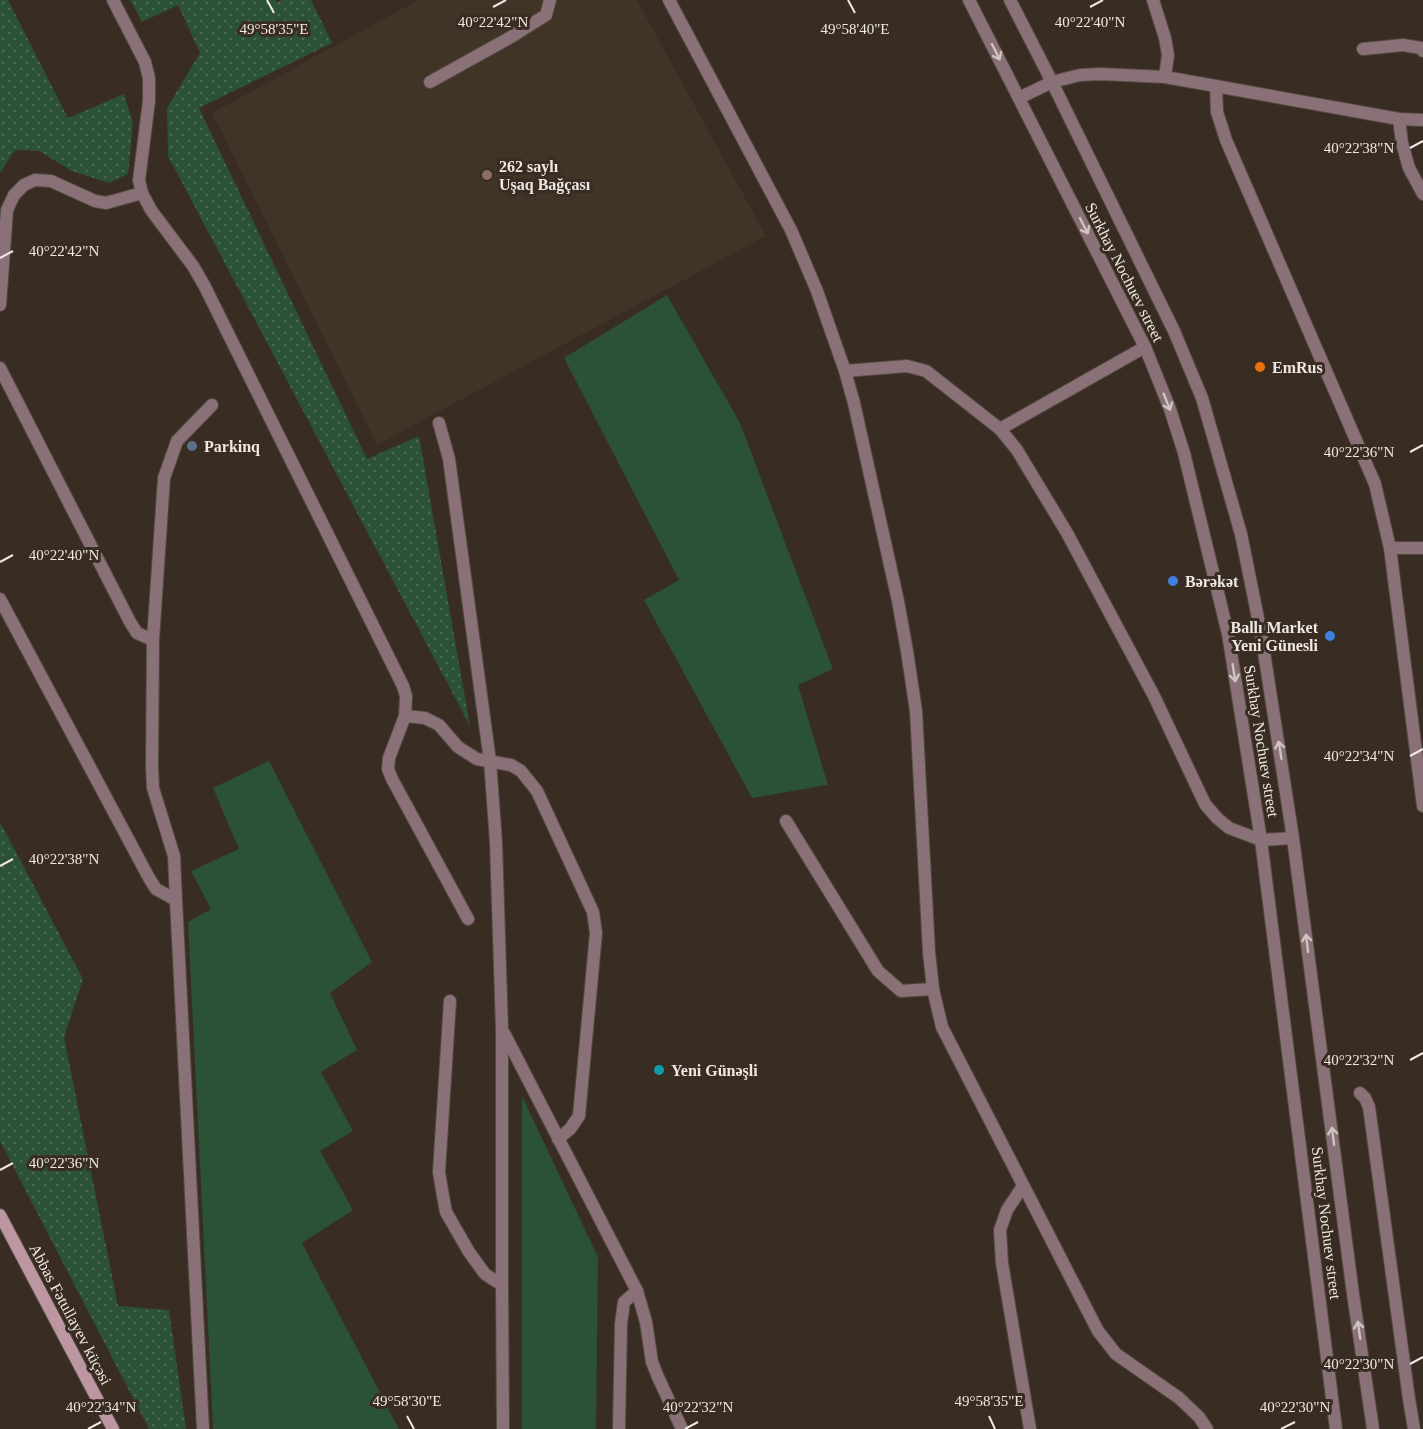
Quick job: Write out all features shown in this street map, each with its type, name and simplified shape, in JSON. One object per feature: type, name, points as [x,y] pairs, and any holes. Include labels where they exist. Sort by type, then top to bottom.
[{"type":"main road","name":"Abbas Fətullayev küçəsi","points":[[0,1215],[113,1429]]},
{"type":"street","points":[[112,0],[145,62],[148,78],[148,101],[139,180],[142,194],[204,285],[403,686],[406,696],[405,716],[389,758],[388,769],[468,919]]},
{"type":"street","points":[[430,82],[546,15],[550,0]]},
{"type":"street","points":[[669,0],[791,230],[817,291],[845,371],[909,661],[916,711],[929,952],[933,989],[942,1027],[1098,1331],[1116,1354],[1179,1398],[1207,1429]]},
{"type":"street","name":"Surkhay Nochuev street","points":[[969,0],[1145,347],[1170,409],[1184,453],[1228,634],[1261,840],[1336,1429]]},
{"type":"street","name":"Surkhay Nochuev street","points":[[1010,0],[1174,331],[1202,398],[1240,534],[1261,633],[1293,838],[1373,1429]]},
{"type":"street","points":[[1153,0],[1168,55],[1165,77]]},
{"type":"street","points":[[1363,49],[1403,45],[1421,48],[1423,51]]},
{"type":"street","points":[[1019,98],[1052,82],[1080,75],[1165,77],[1399,119],[1423,120]]},
{"type":"street","points":[[1216,86],[1218,112],[1226,140],[1375,484],[1390,548],[1423,806]]},
{"type":"street","points":[[1399,119],[1402,143],[1409,168],[1423,194]]},
{"type":"street","points":[[0,305],[8,210],[14,195],[24,185],[35,180],[51,181],[94,201],[106,203],[142,194]]},
{"type":"street","points":[[1000,429],[1145,347]]},
{"type":"street","points":[[845,371],[907,366],[926,371],[1000,429],[1017,450],[1067,533],[1154,696],[1205,804],[1229,828],[1261,840],[1293,838]]},
{"type":"street","points":[[0,368],[130,622],[137,633],[153,640]]},
{"type":"street","points":[[203,1429],[174,856],[153,788],[153,640],[164,478],[177,441],[212,405]]},
{"type":"street","points":[[439,423],[449,459],[490,761],[496,842],[502,1029],[503,1429]]},
{"type":"street","points":[[1390,548],[1423,548]]},
{"type":"street","points":[[0,599],[149,878],[156,889],[176,900]]},
{"type":"street","points":[[405,716],[425,718],[439,726],[458,747],[477,759],[511,765],[521,771],[537,792],[593,912],[597,933],[579,1116],[570,1129],[558,1139]]},
{"type":"street","points":[[786,821],[878,971],[901,991],[933,989]]},
{"type":"street","points":[[450,1001],[439,1172],[443,1196],[446,1212],[469,1252],[485,1274],[502,1285]]},
{"type":"street","points":[[502,1029],[637,1291],[646,1322],[652,1362],[682,1429]]},
{"type":"street","points":[[1360,1093],[1369,1107],[1414,1429]]},
{"type":"street","points":[[1023,1186],[1006,1210],[1000,1230],[1002,1263],[1030,1429]]},
{"type":"street","points":[[619,1429],[621,1324],[624,1302],[637,1291]]},
{"type":"shaded area","name":"262 saylı Uşaq Bağçası","points":[[418,0],[637,0],[766,236],[377,445],[212,113]]},
{"type":"green space","points":[[0,0],[8,0],[68,118],[124,94],[133,123],[128,174],[109,183],[72,171],[39,151],[15,150],[0,173]]},
{"type":"green space","points":[[130,0],[275,0],[277,3],[282,0],[311,0],[332,43],[199,108],[367,459],[419,436],[470,726],[168,156],[167,108],[200,53],[178,5],[142,22]]},
{"type":"green space","points":[[667,295],[740,423],[833,669],[798,685],[828,785],[752,798],[644,600],[679,580],[564,358]]},
{"type":"green space","points":[[269,761],[372,962],[330,993],[357,1050],[321,1072],[353,1131],[320,1151],[353,1210],[302,1243],[399,1429],[213,1429],[188,922],[211,909],[191,871],[239,849],[213,788]]},
{"type":"green space","points":[[0,822],[83,979],[64,1037],[118,1306],[169,1310],[186,1429],[149,1429],[0,1141]]},
{"type":"green space","points":[[522,1096],[598,1257],[596,1429],[522,1429]]},
{"type":"place","name":"262 saylı Uşaq Bağçası","points":[[487,175]]},
{"type":"place","name":"EmRus","points":[[1260,367]]},
{"type":"place","name":"Parkinq","points":[[192,446]]},
{"type":"place","name":"Bərəkət","points":[[1173,581]]},
{"type":"place","name":"Ballı Market Yeni Günesli","points":[[1330,636]]},
{"type":"place","name":"Yeni Günəşli","points":[[659,1070]]}]
